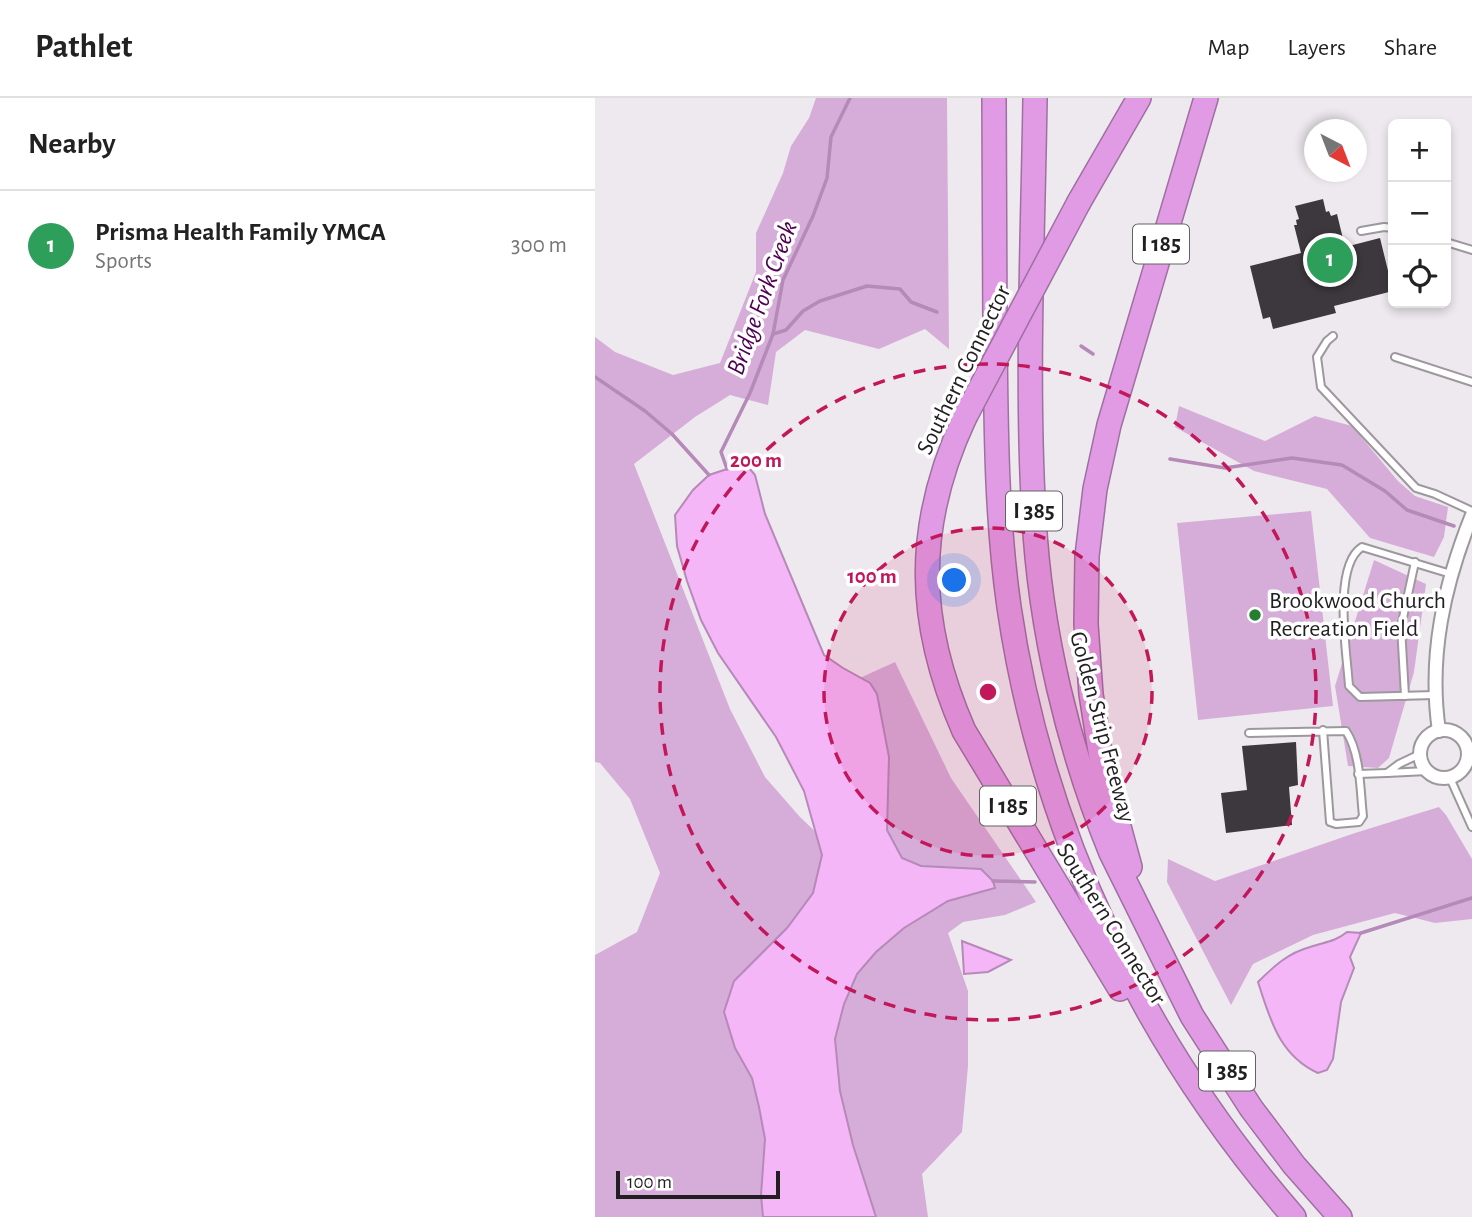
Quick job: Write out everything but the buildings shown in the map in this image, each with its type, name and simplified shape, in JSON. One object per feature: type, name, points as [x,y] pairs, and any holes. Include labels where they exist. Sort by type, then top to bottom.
[{"type":"highway","name":"I 385","points":[[994,98],[997,475],[1009,607],[1037,738],[1059,814],[1091,898],[1155,1025],[1195,1089],[1237,1148],[1294,1217]]},
{"type":"highway","name":"Golden Strip Freeway","points":[[1035,98],[1032,447],[1034,519],[1050,641],[1082,767],[1111,853],[1192,1016],[1251,1108],[1293,1165],[1339,1217]]},
{"type":"highway","name":"Southern Connector","points":[[1139,98],[1079,202],[965,417],[941,477],[928,543],[928,594],[937,659],[964,731],[1190,1098],[1237,1148]]},
{"type":"highway","name":"Southern Connector","points":[[1140,908],[1102,764],[1090,694],[1086,624],[1087,556],[1095,489],[1109,425],[1145,296],[1206,98]]},
{"type":"street","points":[[1439,731],[1435,695],[1437,640],[1451,573],[1472,513]]},
{"type":"street","points":[[1439,731],[1455,733],[1462,737],[1468,752],[1464,768],[1450,778],[1442,779],[1427,771],[1422,763],[1422,743],[1439,731]]},
{"type":"lane","points":[[1361,231],[1388,227]]},
{"type":"lane","points":[[1451,244],[1472,250]]},
{"type":"lane","points":[[1333,336],[1317,357],[1321,387],[1416,488],[1435,494],[1472,513]]},
{"type":"lane","points":[[1395,357],[1472,382]]},
{"type":"lane","points":[[1435,695],[1360,697],[1349,686],[1342,590],[1355,551],[1362,547],[1451,573]]},
{"type":"lane","points":[[1405,696],[1401,627],[1415,562]]},
{"type":"lane","points":[[1248,733],[1323,730],[1346,731],[1352,740],[1358,774],[1363,816],[1359,822],[1330,822],[1323,730]]},
{"type":"lane","points":[[1387,773],[1420,754]]},
{"type":"lane","points":[[1358,774],[1427,771]]},
{"type":"lane","points":[[1450,778],[1472,827]]},
{"type":"shaded area","points":[[816,98],[947,98],[949,349],[925,329],[879,349],[805,330],[776,352],[768,405],[730,395],[695,417],[634,464],[730,709],[765,777],[800,817],[823,839],[840,687],[895,662],[951,778],[1036,902],[1005,915],[963,922],[948,933],[968,991],[968,1066],[962,1132],[922,1174],[928,1217],[595,1217],[595,955],[637,932],[660,873],[630,799],[600,763],[595,762],[595,337],[615,352],[673,375],[720,363],[756,272],[756,233],[783,173],[791,146],[809,118]]},
{"type":"shaded area","points":[[1179,406],[1265,441],[1315,416],[1352,426],[1398,481],[1415,496],[1448,507],[1444,537],[1434,557],[1370,538],[1327,489],[1254,471],[1175,427]]},
{"type":"shaded area","points":[[749,468],[755,475],[765,514],[824,655],[870,683],[877,694],[889,757],[887,830],[902,858],[921,866],[981,869],[993,881],[995,888],[948,901],[904,928],[876,952],[857,974],[844,1004],[835,1039],[840,1091],[853,1145],[876,1217],[763,1217],[761,1195],[765,1139],[759,1107],[752,1078],[735,1048],[724,1012],[734,981],[787,928],[813,893],[822,855],[804,791],[776,737],[718,653],[701,620],[677,546],[675,515],[693,490],[709,475],[727,469]]},
{"type":"shaded area","name":"Brookwood Church Recreation Field","points":[[1311,511],[1333,706],[1198,720],[1177,523]]},
{"type":"shaded area","points":[[1374,560],[1426,584],[1414,672],[1389,758],[1378,768],[1348,766],[1335,686]]},
{"type":"shaded area","points":[[1439,807],[1472,859],[1472,919],[1435,923],[1395,913],[1313,935],[1253,964],[1231,1005],[1167,882],[1168,859],[1215,881]]},
{"type":"shaded area","points":[[1347,932],[1361,933],[1350,957],[1354,968],[1341,1002],[1333,1059],[1327,1070],[1318,1073],[1285,1046],[1272,1022],[1258,982],[1288,956],[1334,940]]},
{"type":"shaded area","points":[[962,941],[1011,960],[988,972],[964,974]]},
{"type":"waterway","name":"Bridge Fork Creek","points":[[727,469],[721,452],[750,393],[773,334],[783,280],[813,216],[827,178],[831,137],[850,98]]},
{"type":"waterway","points":[[773,334],[786,330],[803,311],[820,301],[867,286],[900,289],[911,302],[937,312]]},
{"type":"waterway","points":[[1081,346],[1093,354]]},
{"type":"waterway","points":[[595,377],[645,411],[672,434],[709,475]]},
{"type":"waterway","points":[[1170,459],[1225,468],[1292,458],[1342,465],[1385,491],[1407,510],[1454,526]]},
{"type":"waterway","points":[[993,881],[1035,882]]},
{"type":"waterway","points":[[1361,933],[1472,898]]},
{"type":"place","name":"Prisma Health Family YMCA","points":[[1330,260]]},
{"type":"place","name":"Brookwood Church Recreation Field","points":[[1255,615]]}]
